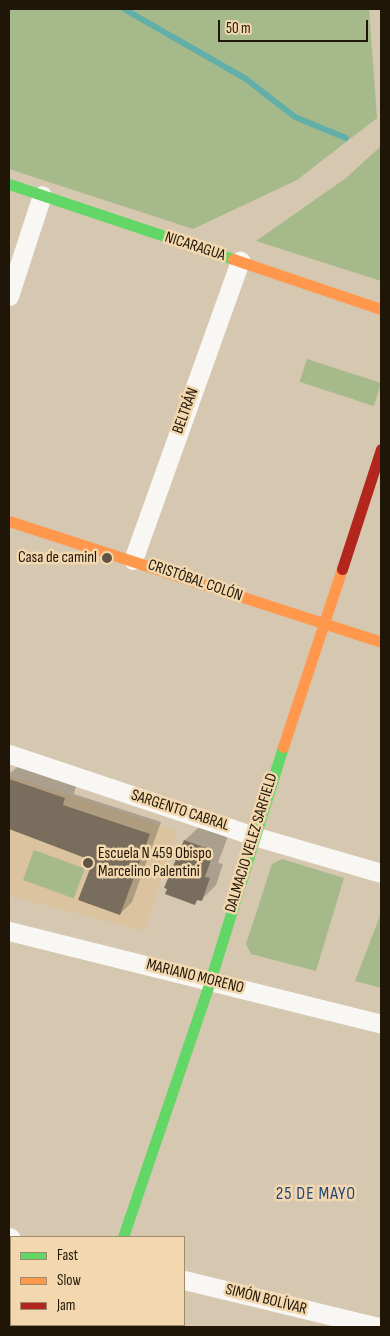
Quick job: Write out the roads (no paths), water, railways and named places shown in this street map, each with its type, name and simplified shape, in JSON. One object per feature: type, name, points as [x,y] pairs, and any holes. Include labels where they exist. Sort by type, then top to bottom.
[{"type":"street","name":"NICARAGUA","points":[[9,184],[206,252],[240,261],[381,309]]},
{"type":"street","points":[[9,296],[42,195]]},
{"type":"street","name":"BELTRÁN","points":[[133,560],[240,261]]},
{"type":"street","name":"DALMACIO VELEZ SARFIELD","points":[[123,1236],[210,981],[254,836],[381,449]]},
{"type":"street","name":"CRISTÓBAL COLÓN","points":[[9,521],[381,642]]},
{"type":"street","name":"SARGENTO CABRAL","points":[[9,754],[254,836],[381,873]]},
{"type":"street","name":"MARIANO MORENO","points":[[9,931],[381,1024]]},
{"type":"street","name":"SIMÓN BOLÍVAR","points":[[185,1280],[378,1327]]},
{"type":"waterway","points":[[124,9],[246,79],[295,117],[346,138]]},
{"type":"place","name":"Casa de caminl","points":[[107,558]]},
{"type":"place","name":"Escuela N 459 Obispo Marcelino Palentini","points":[[88,863]]},
{"type":"district","name":"25 DE MAYO","points":[[316,1194]]}]
